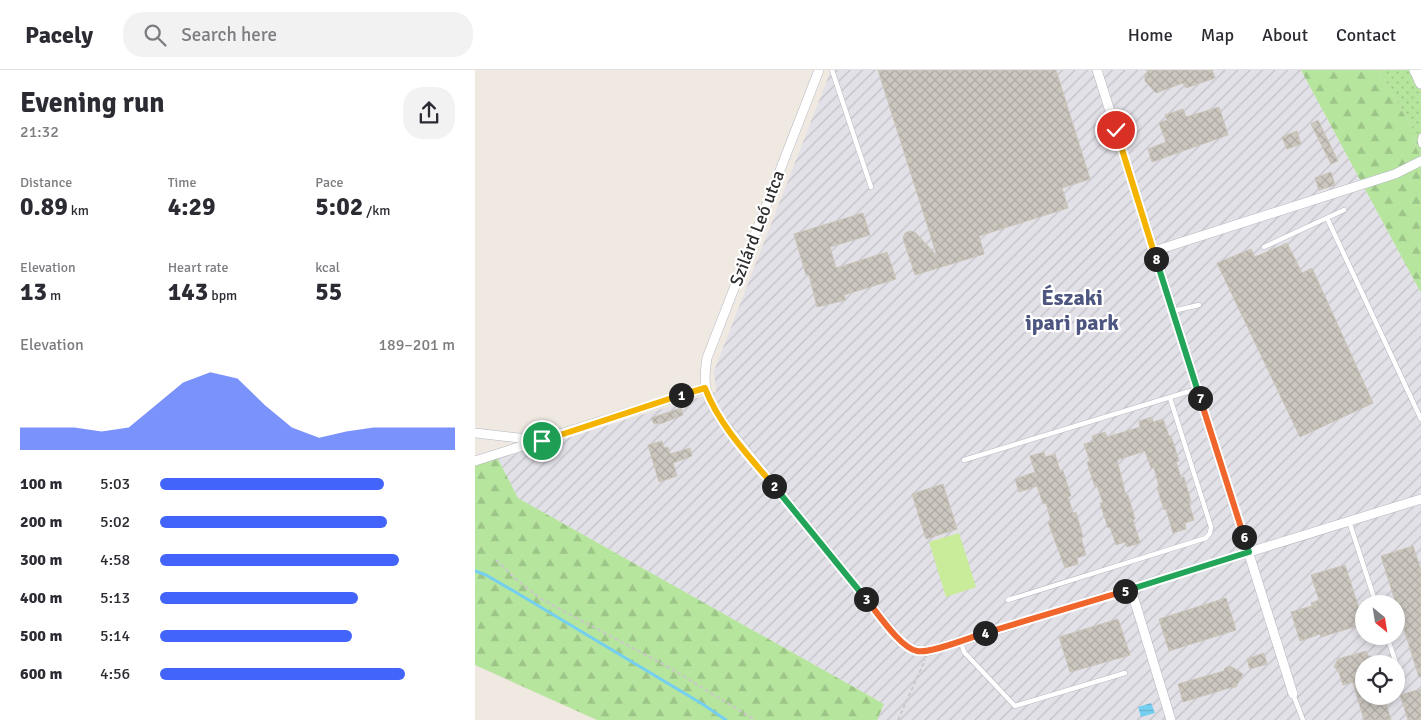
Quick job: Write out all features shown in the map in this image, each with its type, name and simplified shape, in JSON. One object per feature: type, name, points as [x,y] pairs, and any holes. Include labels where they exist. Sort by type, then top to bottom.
[{"type":"street","name":"Szilárd Leó utca","points":[[705,388],[704,377],[707,358],[819,70]]},
{"type":"street","points":[[1097,70],[1293,694]]},
{"type":"street","points":[[1415,70],[1421,83]]},
{"type":"street","points":[[1153,251],[1395,174],[1421,161]]},
{"type":"street","points":[[475,461],[705,388],[711,405],[721,420],[901,641],[918,652],[929,651],[1421,499]]},
{"type":"street","points":[[475,433],[542,441]]},
{"type":"street","points":[[1131,589],[1171,720]]},
{"type":"lane","points":[[832,70],[871,187]]},
{"type":"lane","points":[[1421,136],[1421,145]]},
{"type":"lane","points":[[1264,247],[1344,210]]},
{"type":"lane","points":[[1327,218],[1421,419]]},
{"type":"lane","points":[[1173,312],[1199,305]]},
{"type":"lane","points":[[964,460],[1197,389]]},
{"type":"lane","points":[[1008,600],[1206,538],[1210,533],[1211,527],[1170,398]]},
{"type":"lane","points":[[1349,521],[1373,595]]},
{"type":"lane","points":[[961,640],[964,652],[1015,706],[1125,673]]},
{"type":"lane","points":[[1293,694],[1303,720]]},
{"type":"path","points":[[496,560],[541,599],[670,668],[755,720]]},
{"type":"path","points":[[897,720],[929,651]]},
{"type":"shaded area","points":[[831,70],[1301,70],[1421,293],[1421,720],[877,720],[884,704],[518,498],[498,459],[716,392],[714,371]]},
{"type":"green space","points":[[1301,70],[1379,70],[1414,132],[1415,144],[1421,156],[1421,293]]},
{"type":"green space","points":[[1379,70],[1421,70],[1421,156],[1415,144],[1414,132]]},
{"type":"green space","points":[[498,459],[518,498],[884,704],[877,720],[597,720],[475,665],[475,463]]},
{"type":"green space","points":[[959,533],[976,587],[946,597],[929,542]]},
{"type":"water","points":[[1151,703],[1155,713],[1141,717],[1138,707]]},
{"type":"building","points":[[878,70],[1056,70],[1090,179],[1062,188],[1068,208],[979,236],[984,254],[915,275],[903,238],[905,233],[915,232],[937,256]]},
{"type":"building","points":[[1147,70],[1212,70],[1215,78],[1186,88],[1183,83],[1156,93],[1145,81]]},
{"type":"building","points":[[1219,107],[1228,135],[1152,162],[1148,149],[1166,142],[1159,123],[1167,120],[1165,115],[1183,109],[1186,117]]},
{"type":"building","points":[[1318,120],[1338,161],[1331,164],[1311,124]]},
{"type":"building","points":[[1297,131],[1301,144],[1287,149],[1282,137]]},
{"type":"building","points":[[1331,172],[1335,185],[1319,190],[1315,178]]},
{"type":"building","points":[[863,213],[870,235],[830,247],[836,268],[887,252],[896,279],[844,295],[846,300],[817,307],[809,275],[806,275],[794,234]]},
{"type":"building","points":[[1287,243],[1302,273],[1312,268],[1373,403],[1300,437],[1217,263],[1251,249],[1255,257]]},
{"type":"building","points":[[681,408],[683,415],[660,424],[654,424],[651,418]]},
{"type":"building","points":[[1152,417],[1153,422],[1163,419],[1169,436],[1171,436],[1179,461],[1176,462],[1181,478],[1184,477],[1194,520],[1185,523],[1186,529],[1173,533],[1157,487],[1159,486],[1154,468],[1151,468],[1145,451],[1117,460],[1126,496],[1128,495],[1135,519],[1133,520],[1140,543],[1127,547],[1125,542],[1116,545],[1110,527],[1108,528],[1100,503],[1103,503],[1097,486],[1095,487],[1087,462],[1090,461],[1084,444],[1094,441],[1092,436],[1105,432],[1107,437],[1140,427],[1139,421]]},
{"type":"building","points":[[662,441],[664,448],[668,447],[670,454],[690,448],[692,456],[673,463],[677,476],[659,482],[648,445]]},
{"type":"building","points":[[1044,452],[1045,457],[1055,454],[1060,471],[1063,471],[1071,496],[1068,497],[1073,513],[1076,512],[1083,537],[1081,538],[1086,555],[1077,558],[1078,564],[1065,568],[1048,522],[1051,521],[1046,503],[1043,504],[1037,486],[1019,492],[1015,479],[1035,472],[1030,456]]},
{"type":"building","points":[[943,484],[957,529],[926,539],[912,494]]},
{"type":"building","points":[[1413,546],[1421,570],[1421,677],[1419,677],[1405,632],[1405,595],[1393,595],[1381,556]]},
{"type":"building","points":[[1345,565],[1355,596],[1355,627],[1321,637],[1320,634],[1300,641],[1291,612],[1312,606],[1311,603],[1319,600],[1311,575]]},
{"type":"building","points":[[1226,598],[1236,630],[1169,651],[1159,619]]},
{"type":"building","points":[[1118,619],[1130,655],[1070,672],[1059,637]]},
{"type":"building","points":[[1366,651],[1368,655],[1355,655],[1355,689],[1353,682],[1343,685],[1338,670],[1334,667],[1338,659]]},
{"type":"building","points":[[1264,653],[1267,664],[1250,669],[1247,659]]},
{"type":"building","points":[[1230,666],[1243,674],[1236,687],[1183,702],[1178,684],[1224,671],[1225,668]]},
{"type":"building","points":[[1421,689],[1421,720],[1408,720],[1403,705],[1405,705],[1405,694]]},
{"type":"building","points":[[1360,705],[1387,705],[1391,720],[1364,720]]},
{"type":"waterway","points":[[475,571],[486,575],[517,593],[726,720]]},
{"type":"district","name":"Északi ipari park","points":[[1072,310]]},
{"type":"route","points":[[542,441],[705,388],[711,405],[752,459],[901,641],[918,652],[929,651],[1249,552],[1116,130]]}]
